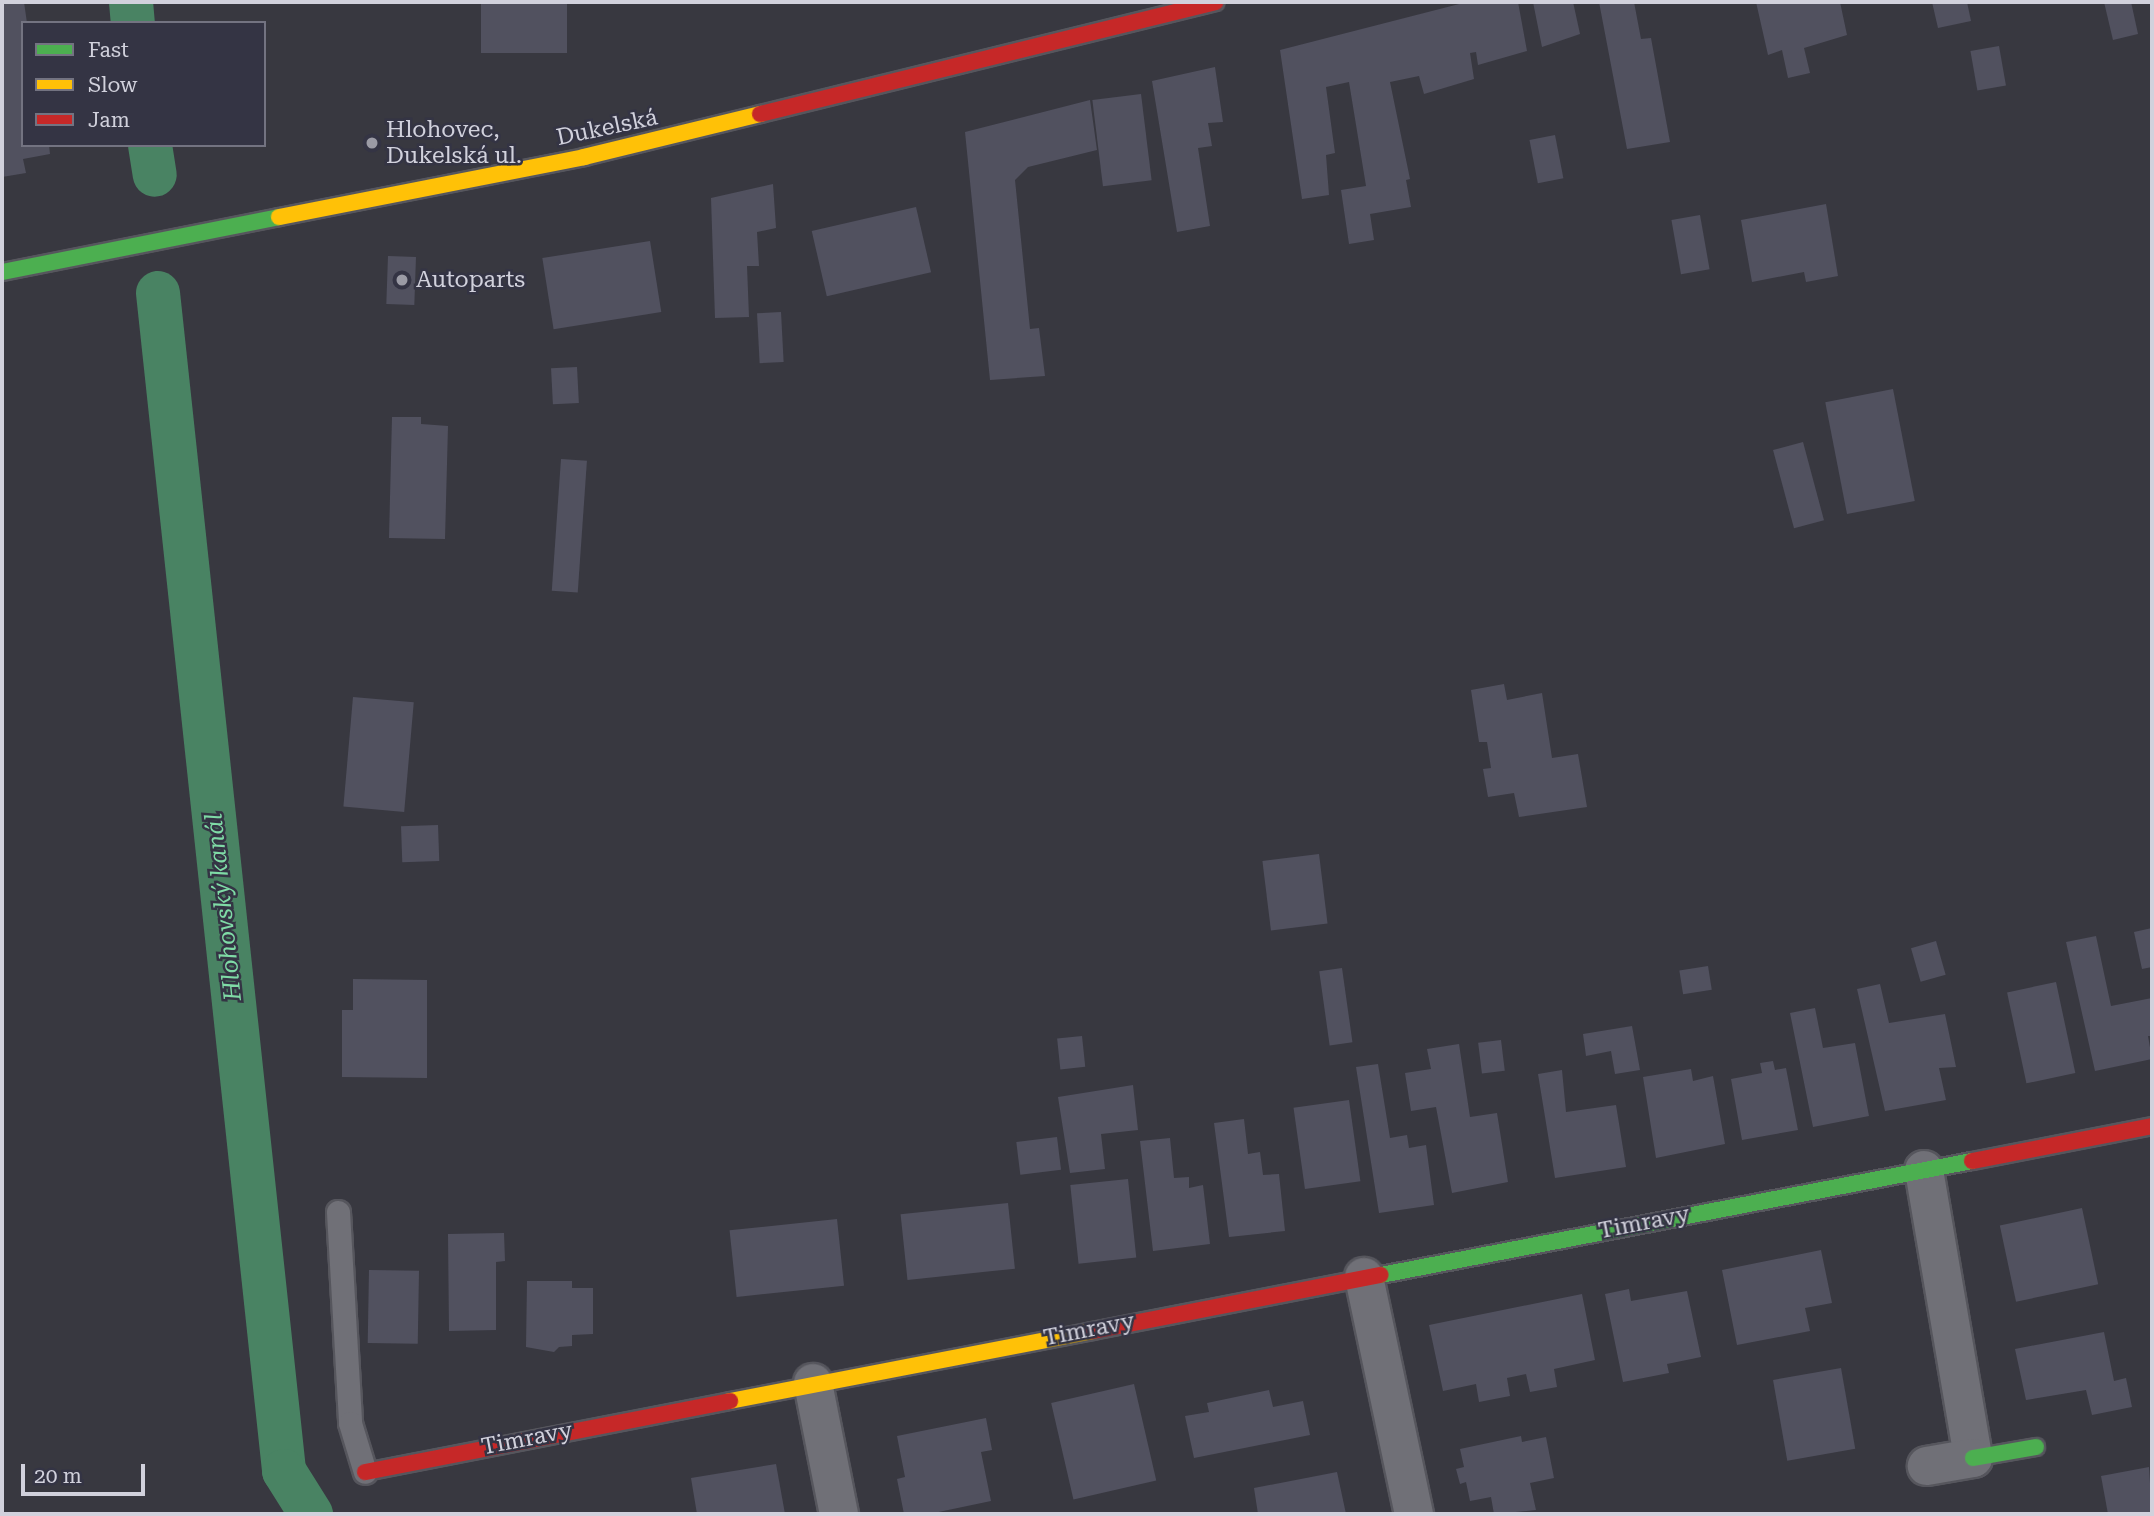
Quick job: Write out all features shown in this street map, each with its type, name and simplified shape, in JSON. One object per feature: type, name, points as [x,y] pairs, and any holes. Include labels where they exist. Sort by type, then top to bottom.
[{"type":"street","name":"Dukelská","points":[[2,272],[584,157],[1177,7],[1215,2]]},
{"type":"street","name":"Timravy","points":[[365,1472],[813,1383],[2152,1126]]},
{"type":"street","points":[[1924,1170],[1973,1458]]},
{"type":"street","points":[[1364,1277],[1414,1514]]},
{"type":"street","points":[[813,1383],[839,1514]]},
{"type":"street","points":[[1927,1466],[2036,1447]]},
{"type":"lane","points":[[338,1212],[350,1423],[365,1472]]},
{"type":"building","points":[[2,2],[24,2],[27,21],[21,21],[21,147],[49,147],[50,154],[23,159],[26,173],[2,177]]},
{"type":"building","points":[[481,2],[567,2],[567,53],[481,53]]},
{"type":"building","points":[[1467,2],[1518,2],[1527,51],[1478,65],[1476,52],[1470,53],[1474,79],[1424,94],[1419,76],[1390,82],[1410,179],[1406,180],[1411,207],[1370,214],[1374,240],[1349,244],[1341,190],[1366,186],[1349,82],[1326,87],[1335,153],[1326,155],[1329,195],[1302,199],[1280,50]]},
{"type":"building","points":[[1533,2],[1573,2],[1580,34],[1542,47]]},
{"type":"building","points":[[1599,2],[1634,2],[1641,39],[1651,38],[1670,142],[1627,149]]},
{"type":"building","points":[[1756,2],[1840,2],[1847,35],[1804,48],[1810,73],[1788,78],[1782,50],[1768,55]]},
{"type":"building","points":[[1932,2],[1967,2],[1971,21],[1938,28]]},
{"type":"building","points":[[2104,2],[2131,2],[2138,34],[2113,40]]},
{"type":"building","points":[[1999,46],[2006,85],[1977,90],[1970,51]]},
{"type":"building","points":[[1215,67],[1223,122],[1208,123],[1212,146],[1198,148],[1210,226],[1177,232],[1152,81]]},
{"type":"building","points":[[1141,94],[1152,180],[1103,186],[1092,100]]},
{"type":"building","points":[[1090,100],[1097,150],[1028,167],[1015,180],[1030,329],[1039,328],[1045,376],[990,380],[965,132]]},
{"type":"building","points":[[1555,135],[1563,178],[1538,183],[1529,140]]},
{"type":"building","points":[[773,184],[776,228],[757,232],[759,266],[747,266],[749,317],[715,318],[711,198]]},
{"type":"building","points":[[1826,204],[1838,276],[1806,282],[1804,272],[1752,282],[1741,220]]},
{"type":"building","points":[[916,207],[931,272],[827,296],[812,231]]},
{"type":"building","points":[[1700,215],[1710,269],[1681,274],[1671,220]]},
{"type":"building","points":[[650,241],[661,312],[554,329],[542,258]]},
{"type":"building","name":"Autoparts","points":[[388,256],[416,257],[414,305],[386,304]]},
{"type":"building","points":[[781,312],[784,362],[760,363],[757,313]]},
{"type":"building","points":[[577,367],[579,403],[553,404],[551,368]]},
{"type":"building","points":[[1893,389],[1915,501],[1847,514],[1825,402]]},
{"type":"building","points":[[392,417],[421,417],[421,424],[448,426],[445,539],[389,538]]},
{"type":"building","points":[[1803,442],[1824,520],[1794,528],[1773,450]]},
{"type":"building","points":[[561,459],[587,461],[578,592],[552,591]]},
{"type":"building","points":[[1504,684],[1507,700],[1542,693],[1552,758],[1578,754],[1587,807],[1519,817],[1514,793],[1488,797],[1483,769],[1491,768],[1487,742],[1479,742],[1471,690]]},
{"type":"building","points":[[353,697],[414,702],[404,812],[343,807]]},
{"type":"building","points":[[438,825],[439,861],[402,862],[401,826]]},
{"type":"building","points":[[1319,854],[1328,923],[1271,930],[1262,861]]},
{"type":"building","points":[[2152,928],[2152,967],[2142,969],[2134,932]]},
{"type":"building","points":[[2096,936],[2111,1006],[2152,998],[2152,1036],[2148,1036],[2152,1059],[2095,1071],[2066,942]]},
{"type":"building","points":[[1936,941],[1946,975],[1921,982],[1911,948]]},
{"type":"building","points":[[1708,966],[1712,990],[1683,994],[1679,971]]},
{"type":"building","points":[[1342,968],[1352,1042],[1330,1045],[1319,971]]},
{"type":"building","points":[[353,979],[427,980],[427,1078],[342,1077],[342,1010],[353,1010]]},
{"type":"building","points":[[2056,982],[2075,1073],[2026,1083],[2007,992]]},
{"type":"building","points":[[1880,984],[1889,1023],[1945,1014],[1956,1067],[1939,1068],[1946,1100],[1885,1111],[1857,989]]},
{"type":"building","points":[[1815,1008],[1823,1048],[1855,1043],[1869,1116],[1813,1127],[1790,1013]]},
{"type":"building","points":[[1632,1026],[1640,1070],[1615,1074],[1611,1051],[1586,1056],[1583,1034]]},
{"type":"building","points":[[1082,1036],[1085,1067],[1060,1069],[1057,1039]]},
{"type":"building","points":[[1501,1040],[1505,1071],[1482,1074],[1478,1043]]},
{"type":"building","points":[[1459,1044],[1470,1117],[1497,1113],[1508,1182],[1452,1193],[1436,1107],[1411,1111],[1405,1073],[1431,1069],[1427,1049]]},
{"type":"building","points":[[1773,1061],[1775,1070],[1786,1068],[1798,1130],[1742,1140],[1731,1079],[1762,1073],[1760,1063]]},
{"type":"building","points":[[1378,1064],[1390,1138],[1407,1135],[1409,1148],[1426,1145],[1434,1205],[1379,1213],[1356,1067]]},
{"type":"building","points":[[1691,1069],[1693,1081],[1713,1076],[1725,1144],[1656,1158],[1643,1077]]},
{"type":"building","points":[[1562,1070],[1566,1112],[1616,1105],[1626,1167],[1555,1178],[1538,1074]]},
{"type":"building","points":[[1133,1085],[1138,1130],[1101,1134],[1105,1169],[1070,1173],[1058,1097]]},
{"type":"building","points":[[1349,1100],[1360,1181],[1305,1189],[1294,1108]]},
{"type":"building","points":[[1244,1119],[1248,1154],[1260,1152],[1263,1175],[1279,1174],[1285,1231],[1229,1237],[1214,1123]]},
{"type":"building","points":[[1057,1137],[1061,1170],[1020,1175],[1016,1142]]},
{"type":"building","points":[[1170,1138],[1174,1178],[1189,1177],[1189,1188],[1203,1185],[1210,1244],[1153,1251],[1140,1141]]},
{"type":"building","points":[[1128,1179],[1136,1258],[1079,1264],[1070,1185]]},
{"type":"building","points":[[1008,1203],[1015,1269],[907,1280],[901,1214]]},
{"type":"building","points":[[2082,1208],[2098,1284],[2016,1302],[2000,1225]]},
{"type":"building","points":[[837,1219],[844,1286],[737,1297],[730,1230]]},
{"type":"building","points":[[504,1233],[505,1261],[496,1262],[496,1330],[449,1331],[448,1234]]},
{"type":"building","points":[[1821,1250],[1832,1303],[1805,1308],[1810,1331],[1737,1345],[1722,1270]]},
{"type":"building","points":[[369,1270],[419,1271],[418,1344],[368,1343]]},
{"type":"building","points":[[527,1281],[572,1281],[572,1288],[593,1288],[593,1334],[572,1335],[572,1346],[559,1347],[554,1352],[526,1347]]},
{"type":"building","points":[[1629,1289],[1631,1301],[1687,1291],[1701,1357],[1667,1364],[1669,1373],[1623,1382],[1605,1294]]},
{"type":"building","points":[[1582,1294],[1595,1360],[1554,1369],[1557,1387],[1530,1392],[1526,1374],[1507,1378],[1510,1396],[1479,1402],[1476,1384],[1443,1391],[1429,1325]]},
{"type":"building","points":[[2104,1332],[2114,1381],[2126,1378],[2132,1407],[2092,1415],[2086,1390],[2026,1400],[2015,1349]]},
{"type":"building","points":[[1841,1368],[1855,1449],[1787,1461],[1773,1380]]},
{"type":"building","points":[[1134,1384],[1156,1480],[1073,1500],[1051,1403]]},
{"type":"building","points":[[1269,1390],[1273,1407],[1303,1401],[1310,1435],[1194,1458],[1185,1416],[1209,1412],[1207,1403]]},
{"type":"building","points":[[986,1418],[992,1450],[981,1452],[991,1501],[929,1514],[904,1514],[897,1479],[905,1477],[897,1436]]},
{"type":"building","points":[[1521,1436],[1522,1442],[1546,1437],[1554,1478],[1530,1483],[1536,1510],[1494,1514],[1491,1497],[1470,1501],[1466,1482],[1460,1484],[1456,1469],[1464,1467],[1460,1449]]},
{"type":"building","points":[[776,1464],[785,1514],[697,1514],[691,1478]]},
{"type":"building","points":[[2149,1467],[2152,1514],[2108,1514],[2101,1476]]},
{"type":"building","points":[[1337,1472],[1346,1514],[1258,1514],[1254,1488]]},
{"type":"waterway","name":"Hlohovský kanál","points":[[131,2],[133,21]]},
{"type":"waterway","name":"Hlohovský kanál","points":[[150,147],[155,175]]},
{"type":"waterway","name":"Hlohovský kanál","points":[[158,293],[284,1471],[311,1514]]},
{"type":"traffic: fast","points":[[2,272],[279,217]]},
{"type":"traffic: fast","points":[[1381,1275],[1972,1161]]},
{"type":"traffic: fast","points":[[1973,1458],[2036,1447]]},
{"type":"traffic: slow","points":[[279,217],[584,157],[760,114]]},
{"type":"traffic: slow","points":[[730,1401],[1092,1331]]},
{"type":"traffic: jam","points":[[760,114],[1215,2]]},
{"type":"traffic: jam","points":[[1972,1161],[2152,1126]]},
{"type":"traffic: jam","points":[[1092,1331],[1381,1275]]},
{"type":"traffic: jam","points":[[365,1472],[730,1401]]},
{"type":"place","name":"Hlohovec, Dukelská ul.","points":[[372,143]]},
{"type":"place","name":"Autoparts","points":[[402,280]]}]
